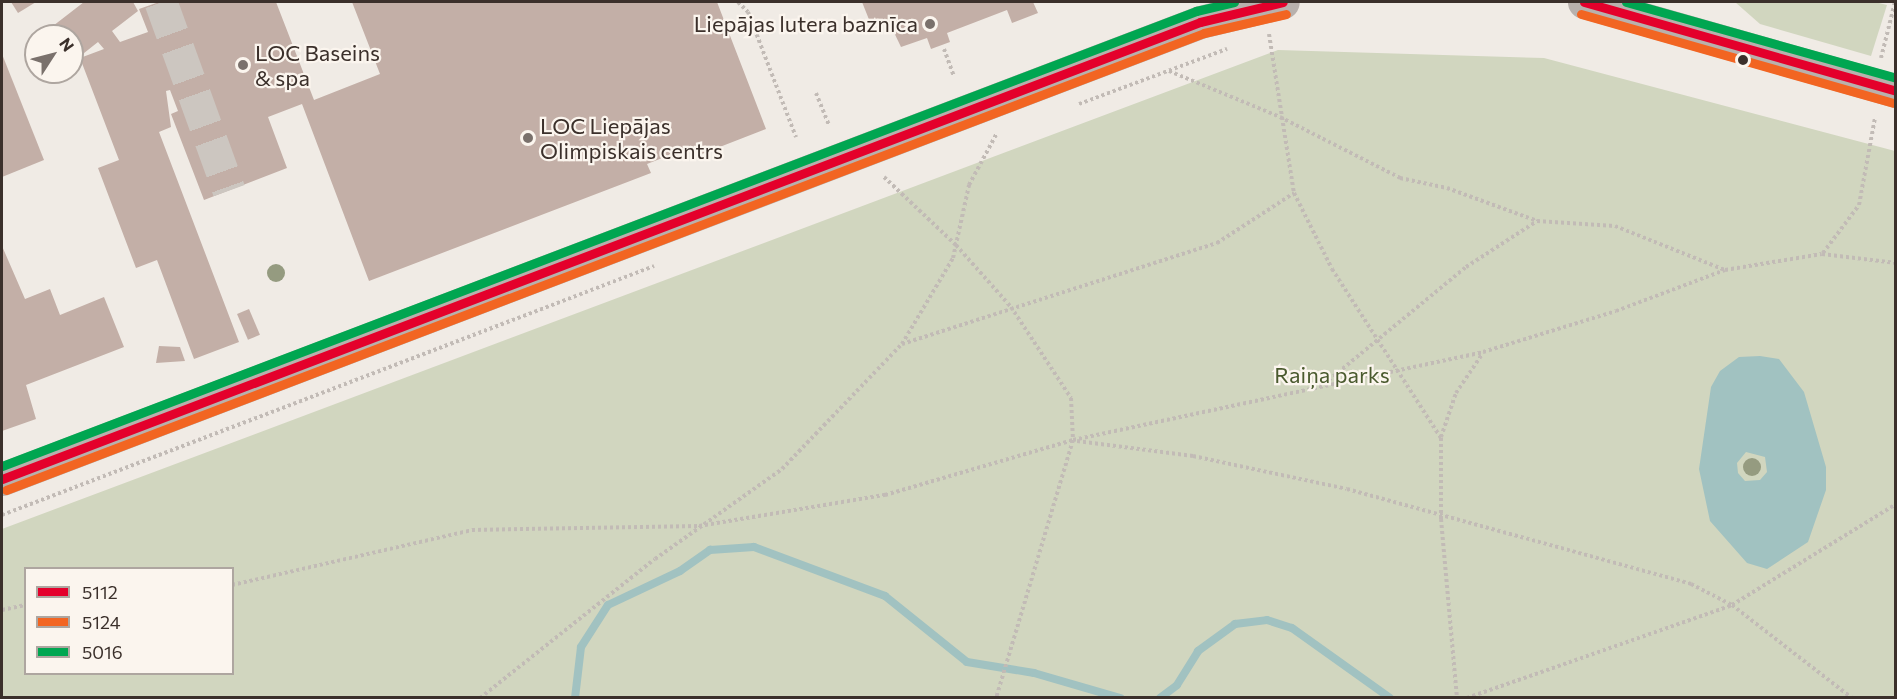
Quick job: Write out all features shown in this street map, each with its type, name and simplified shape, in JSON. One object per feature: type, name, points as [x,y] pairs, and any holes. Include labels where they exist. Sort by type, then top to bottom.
[{"type":"main road","points":[[2,479],[1200,22],[1282,2]]},
{"type":"main road","points":[[1584,2],[1887,79]]},
{"type":"path","points":[[738,2],[748,12],[796,137]]},
{"type":"path","points":[[1887,79],[1895,2]]},
{"type":"path","points":[[1258,37],[1269,33],[1280,117],[1294,193],[1377,340],[1441,438]]},
{"type":"path","points":[[1072,106],[1236,46]]},
{"type":"path","points":[[944,49],[954,76]]},
{"type":"path","points":[[1169,70],[1280,117],[1400,178],[1446,188],[1537,221],[1615,226],[1725,270]]},
{"type":"path","points":[[816,93],[829,124]]},
{"type":"path","points":[[1822,254],[1859,205],[1875,118]]},
{"type":"path","points":[[987,137],[1008,130]]},
{"type":"path","points":[[480,698],[699,526],[782,469],[902,344],[956,244],[969,185],[997,134]]},
{"type":"path","points":[[873,181],[894,173]]},
{"type":"path","points":[[884,177],[956,244],[1011,307],[1071,398],[1073,440],[1006,655],[996,698]]},
{"type":"path","points":[[902,344],[1011,307],[1217,243],[1294,193]]},
{"type":"path","points":[[1323,385],[1466,267],[1537,221]]},
{"type":"path","points":[[234,585],[472,530],[699,526],[885,495],[1073,440],[1323,385],[1399,372],[1483,352],[1616,311],[1725,270],[1822,254],[1896,263]]},
{"type":"path","points":[[2,515],[661,263]]},
{"type":"path","points":[[1457,698],[1441,519],[1441,438],[1456,393],[1483,352]]},
{"type":"path","points":[[1073,440],[1193,456],[1325,484],[1441,519],[1691,584],[1732,605],[1852,698]]},
{"type":"path","points":[[1467,698],[1732,605],[1896,504]]},
{"type":"path","points":[[2,610],[24,605]]},
{"type":"green space","points":[[1735,2],[1875,2],[1887,5],[1871,56],[1760,24]]},
{"type":"green space","name":"Raiņa parks","points":[[1278,50],[1544,58],[1895,151],[1895,697],[2,698],[2,529]]},
{"type":"water","points":[[1760,356],[1779,359],[1804,392],[1826,467],[1826,490],[1808,542],[1767,569],[1747,563],[1710,521],[1699,469],[1711,387],[1720,371],[1739,357]],"holes":[[[1746,452],[1765,457],[1767,472],[1760,480],[1745,481],[1738,473],[1737,463]]]},
{"type":"building","points":[[11,2],[36,2],[18,13]]},
{"type":"building","name":"LOC Liepājas Olimpiskais centrs","points":[[84,2],[133,2],[138,11],[112,31],[120,42],[148,32],[139,9],[159,2],[276,2],[314,100],[380,74],[352,2],[717,2],[766,129],[694,157],[690,147],[647,164],[651,173],[369,281],[302,104],[268,117],[287,168],[204,200],[171,114],[178,111],[170,90],[166,91],[171,127],[159,132],[239,342],[194,359],[157,260],[136,268],[98,168],[119,160],[84,68],[84,56],[104,49],[98,42],[84,53],[84,24],[56,24]]},
{"type":"building","name":"Liepājas lutera baznīca","points":[[862,2],[1033,2],[1038,13],[1012,23],[1007,10],[947,33],[950,42],[931,49],[927,38],[901,47],[889,22],[870,22]]},
{"type":"building","points":[[2,54],[44,160],[2,177]]},
{"type":"building","points":[[2,246],[25,299],[50,289],[60,315],[104,297],[124,347],[26,385],[36,419],[2,431]]},
{"type":"building","points":[[249,309],[260,335],[248,340],[237,314]]},
{"type":"building","points":[[159,346],[180,347],[185,361],[156,363]]},
{"type":"waterway","points":[[575,698],[581,647],[608,605],[680,571],[710,550],[754,547],[885,596],[967,662],[1034,673],[1120,698]]},
{"type":"waterway","points":[[1160,698],[1177,685],[1198,651],[1235,624],[1267,620],[1292,628],[1390,698]]},
{"type":"tunnel","points":[[161,2],[229,190]]},
{"type":"transit line","name":"5016","points":[[2,466],[1196,11],[1234,2]]},
{"type":"transit line","name":"5112","points":[[2,479],[1200,22],[1283,2]]},
{"type":"transit line","name":"5112","points":[[1584,2],[1896,91]]},
{"type":"transit line","name":"5016","points":[[1626,2],[1896,78]]},
{"type":"transit line","name":"5124","points":[[6,490],[1204,33],[1286,14]]},
{"type":"transit line","name":"5124","points":[[1581,14],[1893,103]]},
{"type":"place","name":"Liepājas lutera baznīca","points":[[930,24]]},
{"type":"place","name":"LOC Baseins & spa","points":[[243,65]]},
{"type":"place","name":"LOC Liepājas Olimpiskais centrs","points":[[528,138]]}]
